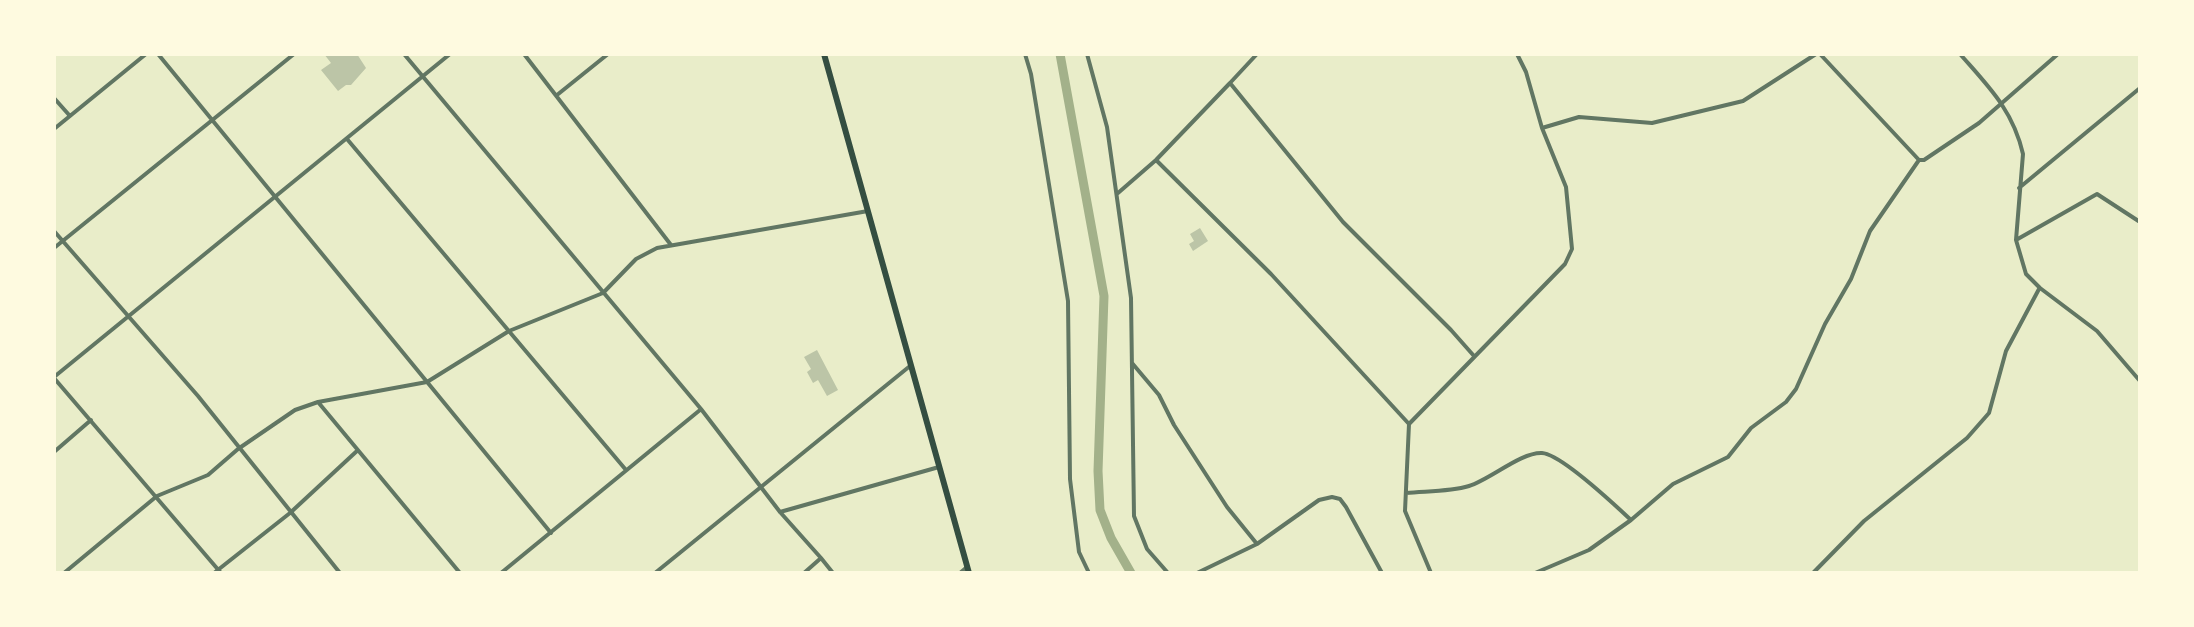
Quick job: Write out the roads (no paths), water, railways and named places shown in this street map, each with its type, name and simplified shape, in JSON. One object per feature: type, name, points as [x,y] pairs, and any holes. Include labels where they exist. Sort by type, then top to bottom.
[{"type":"highway","points":[[824,54],[968,570]]},
{"type":"street","points":[[133,54],[138,60]]},
{"type":"street","points":[[54,129],[146,54]]},
{"type":"street","points":[[158,54],[551,533]]},
{"type":"street","points":[[54,248],[294,54]]},
{"type":"street","points":[[404,54],[701,409],[780,512],[833,573]]},
{"type":"street","points":[[358,450],[290,513],[218,572],[157,496],[54,378],[450,54]]},
{"type":"street","points":[[524,54],[671,245]]},
{"type":"street","points":[[557,95],[608,54]]},
{"type":"street","points":[[1025,54],[1067,292],[1070,479],[1079,552],[1089,573]]},
{"type":"street","points":[[1087,54],[1107,127],[1131,298],[1134,516],[1147,549],[1168,573]]},
{"type":"street","points":[[1118,193],[1156,160],[1257,54]]},
{"type":"street","points":[[1431,573],[1405,511],[1409,424],[1565,264],[1572,249],[1566,187],[1517,54]]},
{"type":"street","points":[[1542,128],[1579,117],[1652,123],[1743,101],[1818,54],[1919,160]]},
{"type":"street","points":[[1960,54],[2003,102],[2020,140],[2023,154],[2016,240],[2026,274],[2097,331],[2140,381]]},
{"type":"street","points":[[1535,573],[1589,550],[1673,484],[1728,457],[1751,428],[1786,402],[1796,389],[1825,324],[1851,279],[1870,231],[1919,160],[1945,146],[2003,102],[2058,54]]},
{"type":"street","points":[[1230,83],[1343,222],[1474,356]]},
{"type":"street","points":[[2019,188],[2140,88]]},
{"type":"street","points":[[54,98],[70,116]]},
{"type":"street","points":[[347,139],[626,470]]},
{"type":"street","points":[[1156,160],[1271,274],[1409,424]]},
{"type":"street","points":[[2016,240],[2097,194],[2140,222]]},
{"type":"street","points":[[64,573],[157,496],[200,480],[238,449],[295,410],[318,402],[427,382],[509,331],[603,293],[645,253],[671,245],[868,211]]},
{"type":"street","points":[[54,231],[198,396],[340,573]]},
{"type":"street","points":[[1813,573],[1864,521],[1967,438],[1989,413],[2006,351],[2040,288]]},
{"type":"street","points":[[1131,362],[1159,395],[1174,425],[1227,507],[1257,544]]},
{"type":"street","points":[[655,573],[910,366]]},
{"type":"street","points":[[318,402],[460,573]]},
{"type":"street","points":[[501,573],[701,409]]},
{"type":"street","points":[[54,452],[91,420]]},
{"type":"street","points":[[1406,493],[1466,487],[1530,454],[1545,453],[1592,484],[1631,520]]},
{"type":"street","points":[[780,512],[939,467]]},
{"type":"street","points":[[1197,573],[1257,544],[1319,500],[1332,497],[1340,499],[1346,507],[1382,573]]},
{"type":"street","points":[[804,573],[821,558]]},
{"type":"street","points":[[960,573],[968,570]]},
{"type":"waterway","points":[[1060,54],[1104,296],[1098,471],[1100,510],[1111,538],[1131,573]]}]
